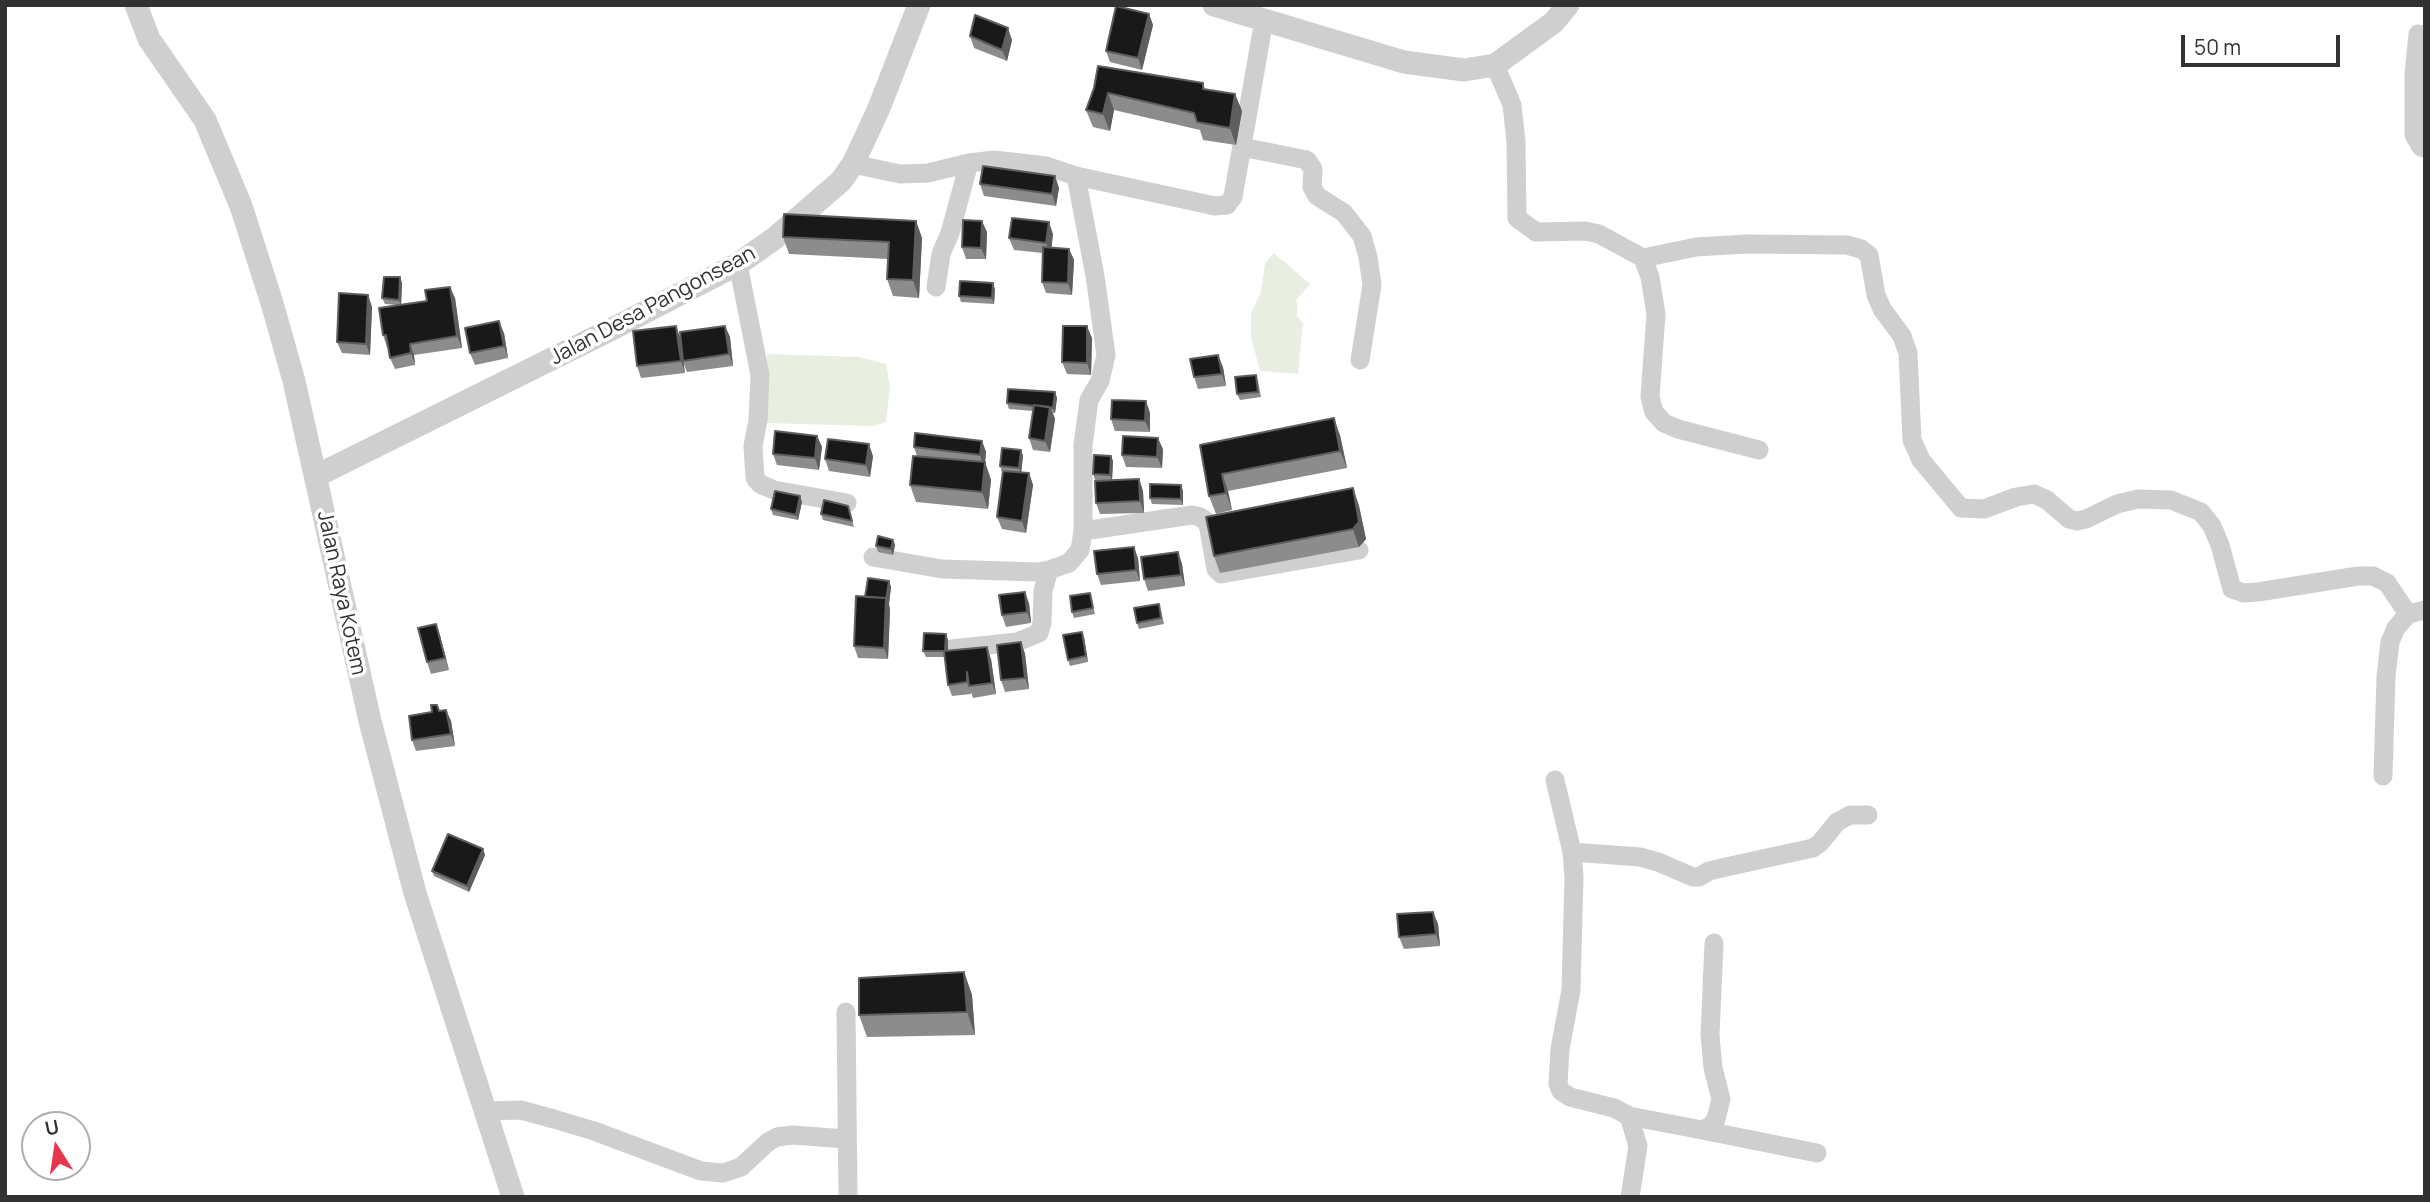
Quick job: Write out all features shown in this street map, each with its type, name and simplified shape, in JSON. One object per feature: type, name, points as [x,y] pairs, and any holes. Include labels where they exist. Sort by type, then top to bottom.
[{"type":"street","name":"Jalan Raya Kotem","points":[[136,5],[149,39],[205,120],[241,206],[294,381],[369,721],[415,893],[513,1197]]},
{"type":"street","name":"Jalan Desa Pangonsean","points":[[316,476],[568,352],[738,264],[807,214],[841,181],[853,164],[879,108],[919,5]]},
{"type":"street","points":[[1214,5],[1404,62],[1464,70],[1495,65],[1554,22],[1568,5]]},
{"type":"street","points":[[853,164],[900,174],[994,160],[1020,161],[1215,206],[1227,205],[1233,197],[1264,20]]},
{"type":"street","points":[[2418,34],[2414,74],[2414,135],[2421,147],[2425,148]]},
{"type":"street","points":[[1495,65],[1512,105],[1516,142],[1517,218],[1536,232],[1585,231],[1599,234],[1643,258],[1650,277],[1657,314],[1650,388],[1654,412],[1664,423],[1678,429],[1759,450]]},
{"type":"street","points":[[1242,147],[1307,160],[1313,169],[1312,187],[1317,196],[1344,213],[1362,236],[1372,285],[1360,360]]},
{"type":"street","points":[[936,287],[942,254],[969,163]]},
{"type":"street","points":[[873,557],[942,569],[1049,570],[1069,563],[1080,550],[1083,531],[1083,445],[1089,400],[1100,381],[1106,355],[1095,276],[1076,176]]},
{"type":"street","points":[[1643,258],[1696,247],[1747,244],[1847,245],[1861,249],[1869,255],[1876,295],[1882,309],[1902,336],[1908,353],[1912,440],[1921,460],[1961,508],[1984,509],[2016,497],[2034,494],[2047,500],[2069,519],[2077,521],[2117,504],[2138,499],[2171,500],[2201,512],[2212,526],[2232,589],[2244,593],[2258,592],[2358,576],[2373,576],[2387,583],[2416,612],[2396,628],[2390,642],[2386,677],[2383,776]]},
{"type":"street","points":[[738,264],[760,375],[758,419],[753,446],[755,478],[760,484],[774,490],[847,503]]},
{"type":"street","points":[[1083,531],[1192,515],[1200,517],[1209,529],[1216,569],[1222,574],[1359,550]]},
{"type":"street","points":[[951,649],[1017,642],[1038,633],[1042,623],[1043,590],[1049,570]]},
{"type":"street","points":[[1555,780],[1572,852],[1573,949],[1571,990],[1560,1049],[1558,1084],[1561,1091],[1570,1097],[1614,1108],[1629,1116],[1817,1153]]},
{"type":"street","points":[[1572,852],[1640,857],[1699,877],[1709,871],[1813,848],[1837,822],[1850,815],[1868,815]]},
{"type":"street","points":[[1702,1130],[1711,1126],[1716,1119],[1721,1099],[1713,1068],[1710,1035],[1714,943]]},
{"type":"street","points":[[846,1012],[848,1197]]},
{"type":"street","points":[[485,1111],[522,1110],[594,1131],[702,1171],[712,1172],[741,1167],[777,1137],[793,1135],[846,1139]]},
{"type":"street","points":[[1629,1116],[1639,1146],[1630,1197]]},
{"type":"shaded area","points":[[1274,253],[1310,284],[1297,299],[1297,316],[1303,323],[1298,374],[1260,371],[1251,337],[1251,314],[1261,292],[1265,263]]},
{"type":"shaded area","points":[[767,354],[859,357],[886,364],[890,386],[886,422],[873,426],[764,423]]},
{"type":"building","points":[[1116,6],[1149,14],[1138,58],[1106,51]]},
{"type":"building","points":[[975,15],[1008,28],[1002,50],[970,36]]},
{"type":"building","points":[[1098,66],[1203,83],[1203,89],[1235,94],[1230,128],[1197,122],[1194,113],[1108,93],[1103,114],[1086,110]]},
{"type":"building","points":[[983,166],[1055,176],[1052,194],[980,184]]},
{"type":"building","points":[[784,214],[916,221],[913,280],[887,279],[889,242],[783,237]]},
{"type":"building","points":[[1012,218],[1049,222],[1046,243],[1009,238]]},
{"type":"building","points":[[963,220],[982,221],[981,248],[962,247]]},
{"type":"building","points":[[1043,247],[1069,249],[1068,283],[1042,282]]},
{"type":"building","points":[[384,277],[400,277],[399,300],[382,298]]},
{"type":"building","points":[[960,281],[993,283],[992,298],[959,296]]},
{"type":"building","points":[[450,287],[457,336],[410,344],[411,353],[390,358],[379,308],[427,301],[425,290]]},
{"type":"building","points":[[339,293],[368,295],[366,344],[337,342]]},
{"type":"building","points":[[499,321],[504,346],[470,353],[465,328]]},
{"type":"building","points":[[676,326],[681,361],[637,366],[633,331]]},
{"type":"building","points":[[725,326],[729,354],[683,361],[680,332]]},
{"type":"building","points":[[1063,326],[1087,326],[1087,363],[1062,362]]},
{"type":"building","points":[[1218,355],[1222,374],[1194,377],[1190,359]]},
{"type":"building","points":[[1256,375],[1258,392],[1237,394],[1235,377]]},
{"type":"building","points":[[1008,389],[1055,392],[1053,408],[1007,403]]},
{"type":"building","points":[[1112,400],[1146,401],[1145,421],[1111,419]]},
{"type":"building","points":[[1034,405],[1050,407],[1045,441],[1029,438]]},
{"type":"building","points":[[1334,418],[1340,451],[1222,474],[1226,493],[1209,496],[1200,445]]},
{"type":"building","points":[[775,431],[817,436],[815,458],[773,454]]},
{"type":"building","points":[[915,433],[982,441],[980,455],[914,447]]},
{"type":"building","points":[[1123,436],[1158,438],[1157,457],[1122,455]]},
{"type":"building","points":[[828,439],[869,444],[866,465],[825,459]]},
{"type":"building","points":[[1002,448],[1021,450],[1019,468],[1000,466]]},
{"type":"building","points":[[1094,455],[1111,456],[1110,475],[1093,474]]},
{"type":"building","points":[[913,456],[985,462],[982,492],[910,485]]},
{"type":"building","points":[[1003,471],[1029,473],[1022,521],[997,517]]},
{"type":"building","points":[[1139,479],[1140,501],[1096,503],[1095,481]]},
{"type":"building","points":[[1150,484],[1181,485],[1181,499],[1150,498]]},
{"type":"building","points":[[1353,488],[1359,522],[1353,529],[1214,556],[1206,517]]},
{"type":"building","points":[[775,491],[800,496],[796,515],[771,509]]},
{"type":"building","points":[[824,500],[848,506],[852,521],[821,514]]},
{"type":"building","points":[[878,536],[893,540],[891,549],[876,546]]},
{"type":"building","points":[[1134,547],[1136,570],[1097,574],[1094,551]]},
{"type":"building","points":[[1178,552],[1181,575],[1144,579],[1141,557]]},
{"type":"building","points":[[868,578],[889,581],[886,600],[865,597]]},
{"type":"building","points":[[1025,592],[1027,612],[1002,615],[999,595]]},
{"type":"building","points":[[1090,593],[1093,608],[1072,612],[1070,596]]},
{"type":"building","points":[[856,596],[886,598],[884,648],[854,646]]},
{"type":"building","points":[[1159,604],[1161,618],[1137,623],[1134,608]]},
{"type":"building","points":[[436,624],[445,658],[427,662],[418,628]]},
{"type":"building","points":[[1082,632],[1086,656],[1068,660],[1063,635]]},
{"type":"building","points":[[924,633],[946,634],[945,651],[923,651]]},
{"type":"building","points":[[1021,642],[1025,678],[1001,680],[997,645]]},
{"type":"building","points":[[987,647],[992,683],[969,686],[967,672],[967,682],[948,685],[944,651]]},
{"type":"building","points":[[431,705],[437,705],[439,711],[446,710],[451,734],[412,740],[409,716],[432,712]]},
{"type":"building","points":[[448,834],[483,849],[467,886],[432,871]]},
{"type":"building","points":[[1433,912],[1436,934],[1399,937],[1397,914]]},
{"type":"building","points":[[964,972],[967,1012],[859,1015],[859,978]]}]
